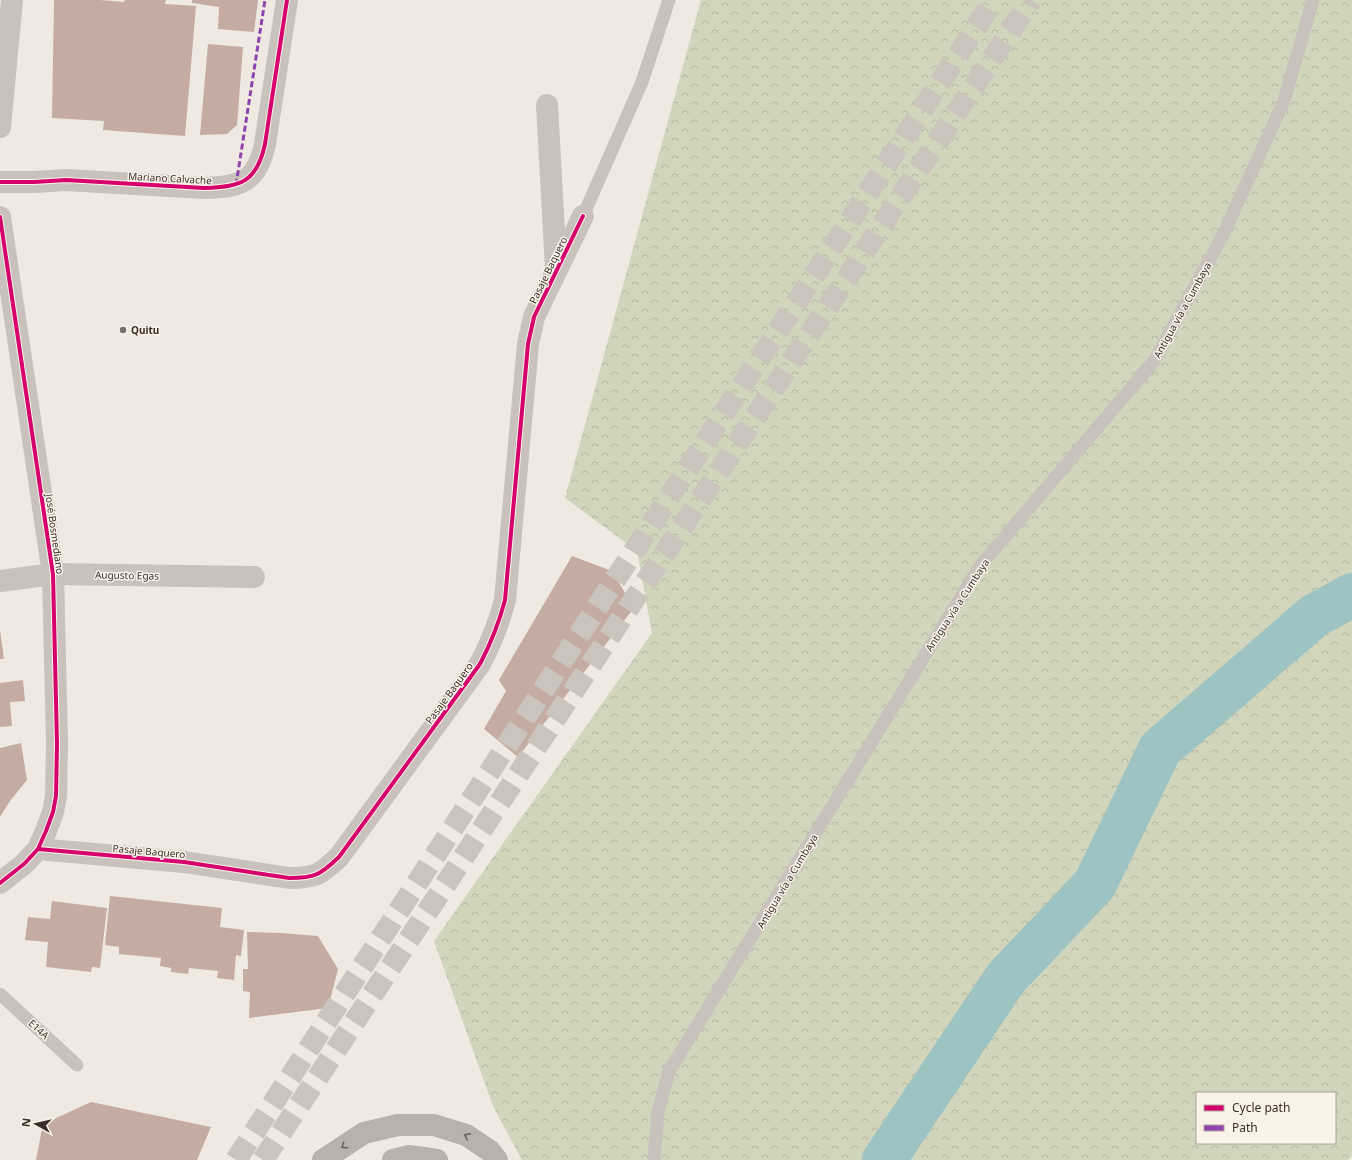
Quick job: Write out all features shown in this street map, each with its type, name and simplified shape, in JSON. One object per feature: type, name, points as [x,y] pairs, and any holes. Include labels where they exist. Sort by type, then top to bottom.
[{"type":"main road","points":[[323,1160],[364,1133],[398,1125],[434,1125],[466,1135],[490,1151],[497,1160]]},
{"type":"main road","points":[[393,1160],[409,1156],[436,1160]]},
{"type":"street","points":[[0,127],[12,0]]},
{"type":"street","name":"Mariano Calvache","points":[[0,182],[66,180],[204,188],[229,186],[247,180],[258,165],[264,148],[287,0]]},
{"type":"street","points":[[548,105],[556,271]]},
{"type":"street","name":"Pasaje Baquero","points":[[38,849],[184,862],[289,878],[306,878],[317,875],[328,868],[339,857],[480,664],[491,644],[505,600],[528,344],[534,317],[583,216]]},
{"type":"street","name":"José Bosmediano","points":[[0,217],[53,574],[57,744],[56,796],[53,812],[46,831],[38,849],[24,864],[0,883]]},
{"type":"street","name":"Augusto Egas","points":[[0,581],[53,574],[254,577]]},
{"type":"lane","name":"Pasaje Baquero","points":[[583,216],[642,82],[670,0]]},
{"type":"lane","name":"Antigua vía a Cumbaya","points":[[654,1160],[658,1112],[670,1071],[980,566],[1154,361],[1223,235],[1284,101],[1314,0]]},
{"type":"lane","name":"E14A","points":[[0,994],[77,1065]]},
{"type":"green space","points":[[701,0],[1352,0],[1352,1156],[1348,1160],[522,1160],[493,1106],[434,941],[652,633],[637,551],[565,498]]},
{"type":"building","points":[[54,0],[100,0],[124,2],[125,0],[166,0],[165,4],[196,6],[185,136],[103,130],[104,121],[52,118]]},
{"type":"building","points":[[192,0],[258,0],[254,32],[218,29],[219,7],[192,3]]},
{"type":"building","points":[[208,44],[243,47],[237,125],[227,134],[200,135]]},
{"type":"building","points":[[572,556],[612,571],[634,608],[518,757],[484,729],[506,691],[499,680]]},
{"type":"building","points":[[0,630],[4,659],[0,659]]},
{"type":"building","points":[[23,680],[25,701],[10,702],[12,726],[0,727],[0,683]]},
{"type":"building","points":[[21,743],[27,780],[10,801],[0,817],[0,748]]},
{"type":"building","points":[[110,896],[222,908],[220,927],[244,930],[241,956],[236,955],[234,980],[217,978],[218,971],[189,968],[188,974],[171,972],[171,968],[160,966],[161,958],[119,954],[119,947],[105,945]]},
{"type":"building","points":[[52,901],[107,908],[100,968],[92,967],[91,972],[46,967],[48,942],[25,940],[28,917],[50,919]]},
{"type":"building","points":[[247,932],[318,936],[338,969],[328,1008],[249,1018],[250,992],[243,991],[243,969],[248,969]]},
{"type":"building","points":[[91,1102],[211,1127],[197,1160],[36,1160],[43,1124]]},
{"type":"waterway","points":[[884,1160],[1006,978],[1095,884],[1160,749],[1314,616],[1352,595]]},
{"type":"tunnel","points":[[236,1160],[994,0]]},
{"type":"tunnel","points":[[263,1160],[1031,0]]},
{"type":"marked path","points":[[236,185],[265,0]]},
{"type":"cycle path","points":[[0,182],[66,180],[204,188],[228,186],[245,180],[252,174],[262,157],[287,0]]},
{"type":"cycle path","points":[[38,849],[184,862],[289,878],[311,876],[322,872],[339,857],[480,664],[494,633],[505,600],[528,344],[534,317],[583,216]]},
{"type":"cycle path","points":[[0,217],[53,574],[57,744],[56,796],[53,812],[46,831],[38,849],[24,864],[0,883]]},
{"type":"place","name":"Quitu","points":[[123,330]]}]
